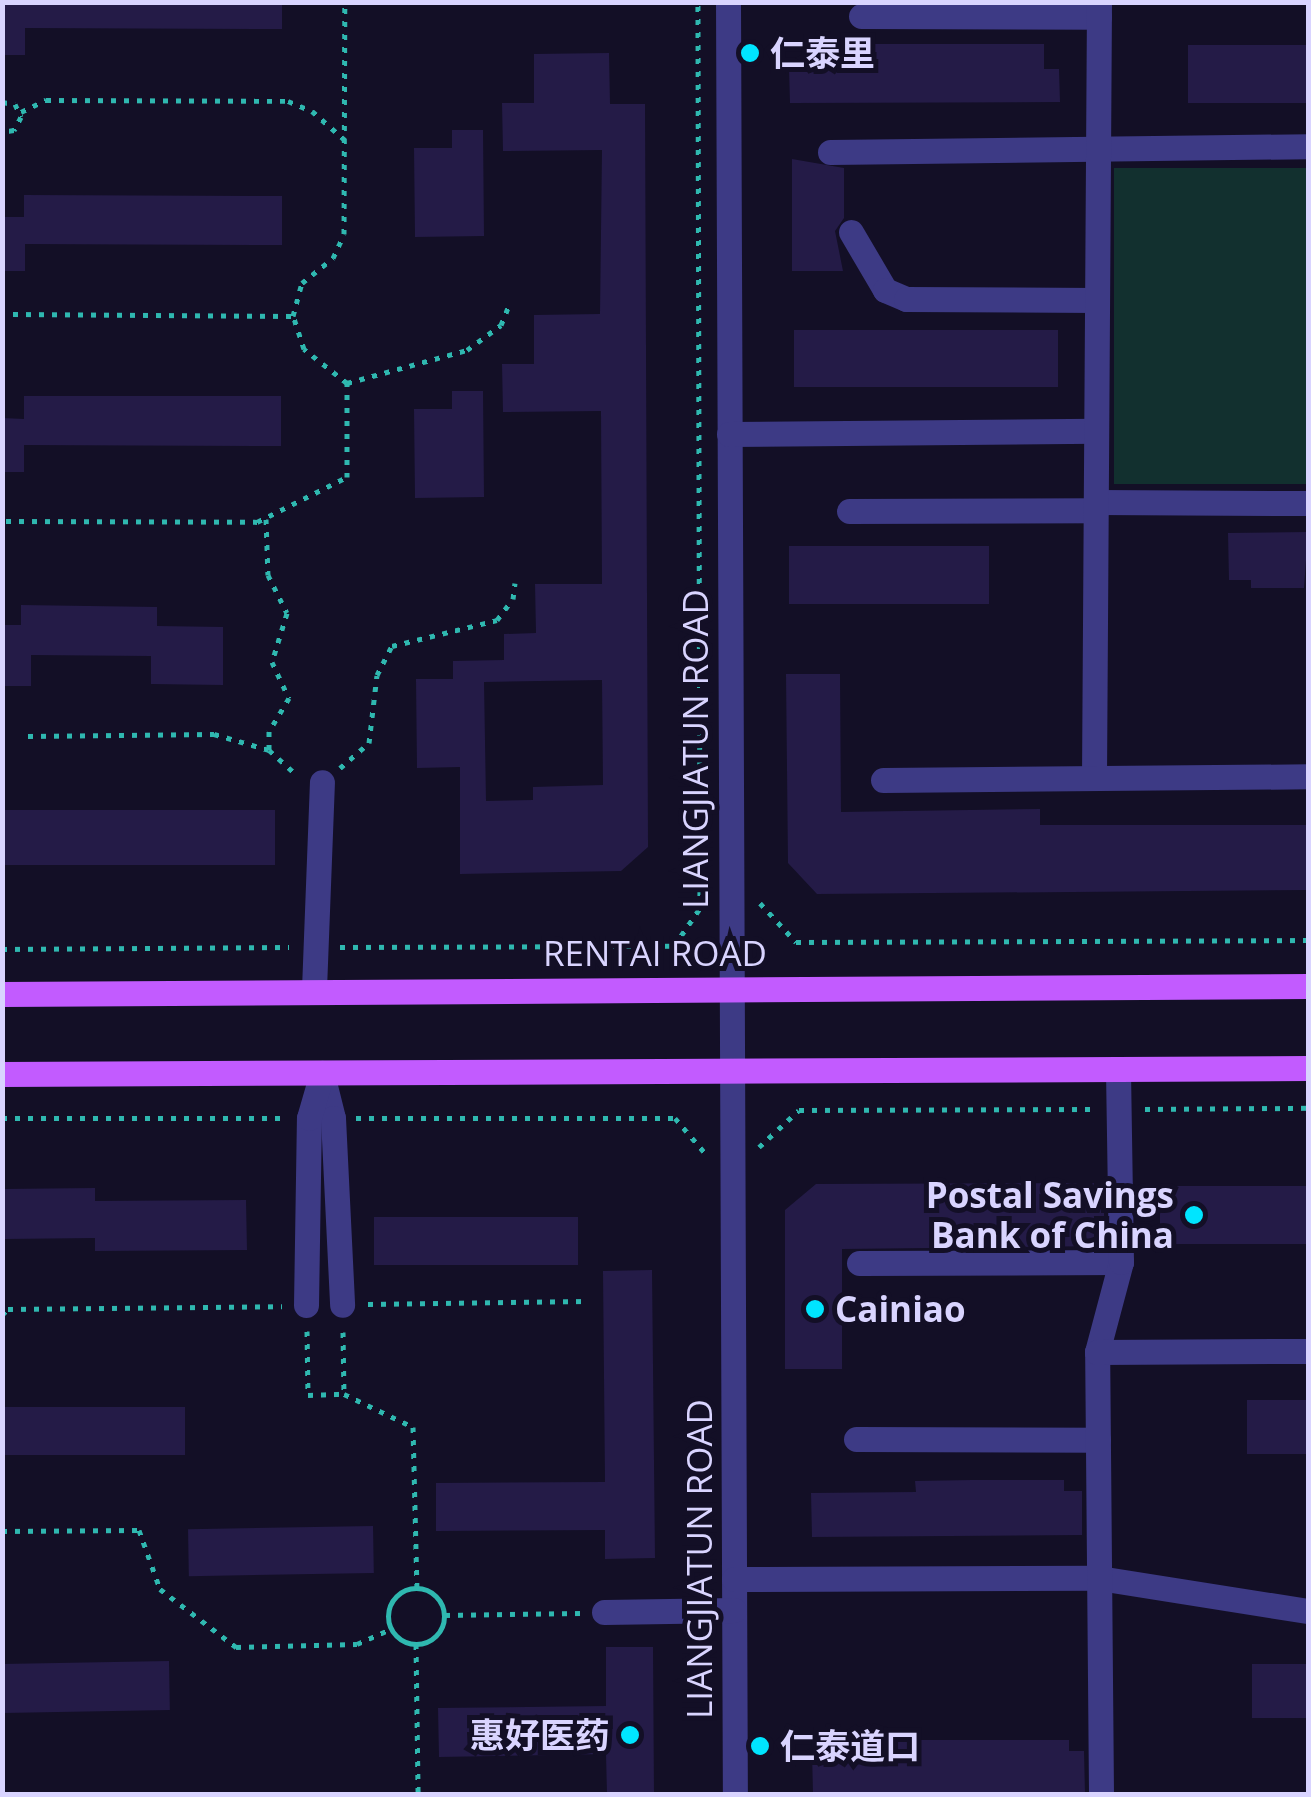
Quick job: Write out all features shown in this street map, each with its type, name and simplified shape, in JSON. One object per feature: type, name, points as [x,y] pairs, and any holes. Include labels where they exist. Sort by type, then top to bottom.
[{"type":"main road","name":"RENTAI ROAD","points":[[2,994],[314,989],[1308,986]]},
{"type":"main road","points":[[2,1074],[1308,1068]]},
{"type":"street","name":"LIANGJIATUN ROAD","points":[[728,2],[734,1794]]},
{"type":"street","points":[[861,16],[1099,10],[1094,778]]},
{"type":"street","points":[[830,152],[1098,145],[1308,146]]},
{"type":"street","points":[[850,232],[885,290],[906,299],[1097,300]]},
{"type":"street","points":[[729,434],[1096,431]]},
{"type":"street","points":[[849,511],[1308,503]]},
{"type":"street","points":[[884,780],[1308,776]]},
{"type":"street","points":[[314,782],[314,989]]},
{"type":"street","points":[[1101,1794],[1098,1352],[1121,1262],[1118,1069]]},
{"type":"street","points":[[322,1073],[333,1118],[342,1305]]},
{"type":"street","points":[[306,1305],[309,1118],[322,1073]]},
{"type":"street","points":[[859,1264],[1121,1262]]},
{"type":"street","points":[[1098,1352],[1308,1351]]},
{"type":"street","points":[[856,1440],[1098,1440]]},
{"type":"street","points":[[734,1579],[1099,1578],[1308,1612]]},
{"type":"street","points":[[604,1612],[734,1610]]},
{"type":"path","points":[[345,2],[342,247],[302,282],[293,316],[304,350],[348,383]]},
{"type":"path","points":[[2,949],[674,946],[700,908],[698,2]]},
{"type":"path","points":[[2,132],[14,130],[21,112],[46,100],[288,101],[312,111],[345,140]]},
{"type":"path","points":[[2,102],[21,112]]},
{"type":"path","points":[[348,383],[467,350],[501,325],[510,303]]},
{"type":"path","points":[[13,314],[293,316]]},
{"type":"path","points":[[6,521],[266,519],[347,476],[348,383]]},
{"type":"path","points":[[266,519],[268,575],[286,614],[272,662],[290,698],[269,731],[269,750]]},
{"type":"path","points":[[28,736],[214,734],[269,750],[314,782],[369,743],[377,675],[392,646],[497,620],[514,599],[515,583]]},
{"type":"path","points":[[760,908],[796,942],[1308,940]]},
{"type":"path","points":[[758,1148],[799,1110],[1308,1108]]},
{"type":"path","points":[[306,1305],[308,1395],[344,1394],[413,1427],[416,1587]]},
{"type":"path","points":[[342,1305],[344,1394]]},
{"type":"path","points":[[2,1531],[140,1530],[160,1589],[236,1646],[357,1644],[391,1629]]},
{"type":"path","points":[[391,1629],[392,1600],[416,1587],[434,1593],[444,1616],[438,1635],[416,1644]]},
{"type":"path","points":[[444,1616],[604,1612]]},
{"type":"path","points":[[391,1629],[416,1644]]},
{"type":"path","points":[[416,1644],[418,1794]]},
{"type":"green space","points":[[1114,168],[1308,168],[1308,484],[1114,484]]},
{"type":"building","points":[[2,2],[282,2],[282,29],[25,28],[25,55],[2,55]]},
{"type":"building","points":[[806,44],[1044,44],[1044,69],[1059,69],[1060,102],[790,103],[789,68],[806,68]]},
{"type":"building","points":[[1188,45],[1308,45],[1308,103],[1188,103]]},
{"type":"building","points":[[609,53],[610,104],[645,104],[648,847],[621,871],[460,874],[460,767],[417,768],[416,679],[453,679],[453,661],[504,660],[504,634],[536,633],[535,584],[602,584],[601,411],[503,412],[502,364],[534,364],[534,315],[600,314],[602,150],[503,151],[502,103],[534,103],[534,54]],"holes":[[[602,680],[603,785],[533,787],[533,800],[486,801],[484,682]]]},
{"type":"building","points":[[452,130],[483,130],[484,236],[415,237],[414,148],[452,148]]},
{"type":"building","points":[[792,159],[844,168],[844,218],[835,231],[843,271],[792,271]]},
{"type":"building","points":[[24,195],[282,196],[282,245],[25,244],[25,271],[2,271],[2,217],[24,217]]},
{"type":"building","points":[[794,330],[1058,330],[1058,387],[794,387]]},
{"type":"building","points":[[452,391],[483,391],[484,497],[415,498],[414,409],[452,409]]},
{"type":"building","points":[[24,396],[281,396],[281,446],[24,445],[24,472],[2,472],[2,418],[24,419]]},
{"type":"building","points":[[1308,532],[1304,588],[1251,588],[1251,580],[1229,580],[1228,533]]},
{"type":"building","points":[[789,546],[989,546],[989,604],[789,604]]},
{"type":"building","points":[[21,605],[157,607],[157,626],[223,627],[223,685],[151,684],[151,656],[31,655],[31,686],[2,686],[2,625],[21,625]]},
{"type":"building","points":[[786,674],[840,674],[841,812],[1040,809],[1040,825],[1308,825],[1308,890],[817,894],[788,863]]},
{"type":"building","points":[[2,810],[275,810],[275,865],[2,865]]},
{"type":"building","points":[[1104,1183],[1104,1246],[842,1249],[842,1369],[785,1369],[785,1210],[816,1184]]},
{"type":"building","points":[[1160,1186],[1308,1186],[1308,1244],[1160,1244]]},
{"type":"building","points":[[95,1188],[95,1201],[246,1200],[247,1250],[95,1251],[95,1238],[4,1239],[4,1189]]},
{"type":"building","points":[[374,1217],[578,1217],[578,1265],[374,1265]]},
{"type":"building","points":[[652,1270],[655,1558],[605,1559],[605,1530],[436,1531],[436,1483],[605,1482],[603,1271]]},
{"type":"building","points":[[1247,1400],[1308,1400],[1308,1454],[1247,1454]]},
{"type":"building","points":[[4,1407],[185,1407],[185,1455],[4,1455]]},
{"type":"building","points":[[1064,1480],[1064,1491],[1082,1491],[1082,1535],[812,1537],[811,1493],[916,1492],[915,1481]]},
{"type":"building","points":[[373,1526],[374,1573],[189,1576],[188,1529]]},
{"type":"building","points":[[606,1647],[653,1647],[654,1794],[607,1794],[606,1754],[439,1757],[438,1708],[606,1706]]},
{"type":"building","points":[[169,1661],[170,1710],[3,1713],[2,1664]]},
{"type":"building","points":[[1252,1664],[1308,1664],[1308,1718],[1252,1718]]},
{"type":"building","points":[[839,1740],[1069,1740],[1069,1751],[1084,1751],[1085,1794],[813,1794],[812,1752],[839,1752]]},
{"type":"place","name":"仁泰里","points":[[750,53]]},
{"type":"place","name":"Postal Savings Bank of China","points":[[1194,1215]]},
{"type":"place","name":"Cainiao","points":[[815,1309]]},
{"type":"place","name":"惠好医药","points":[[630,1735]]},
{"type":"place","name":"仁泰道口","points":[[760,1746]]}]
